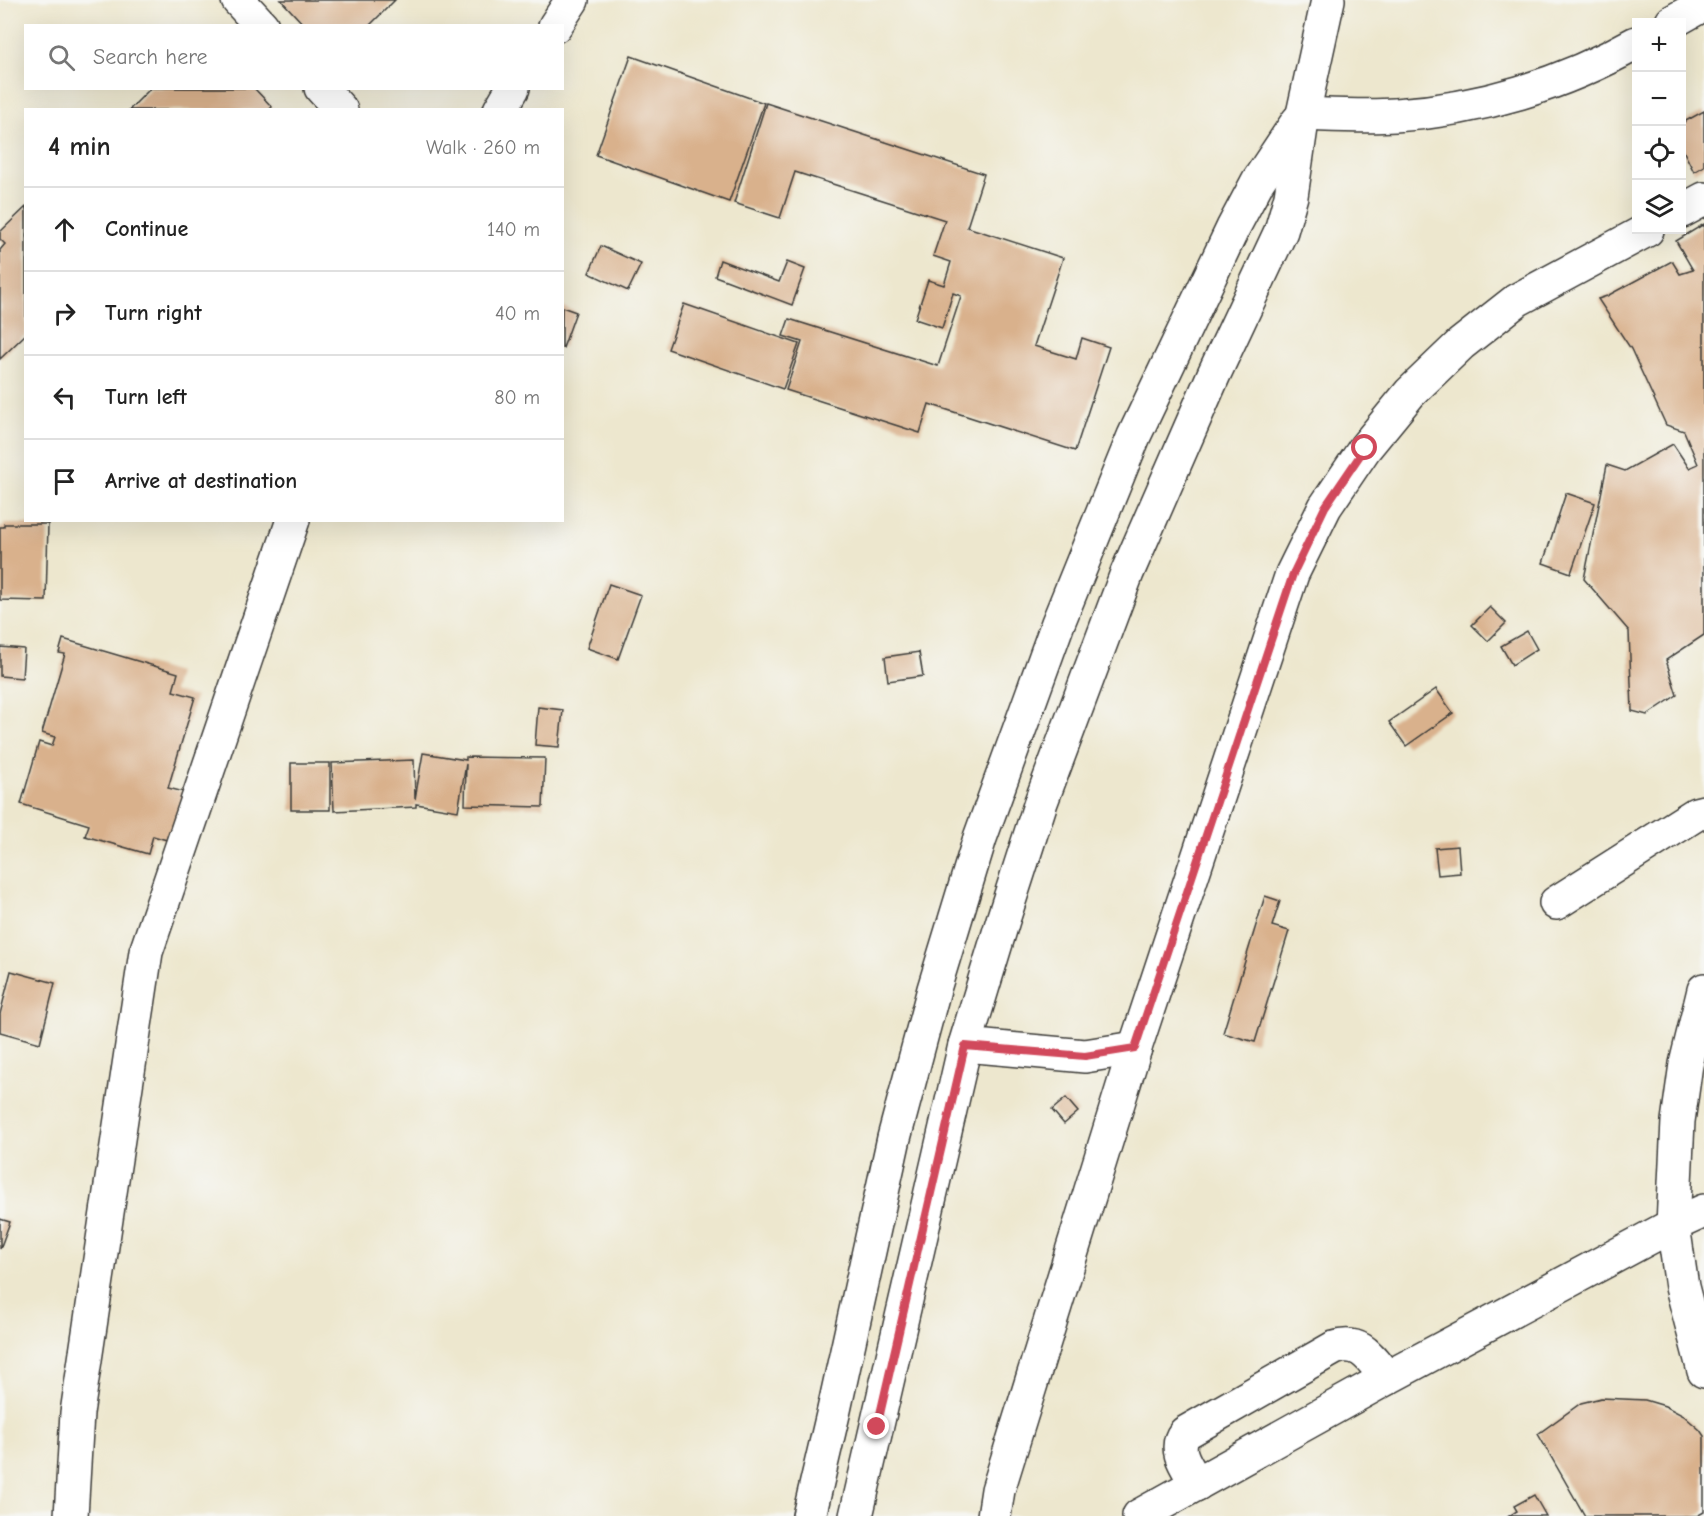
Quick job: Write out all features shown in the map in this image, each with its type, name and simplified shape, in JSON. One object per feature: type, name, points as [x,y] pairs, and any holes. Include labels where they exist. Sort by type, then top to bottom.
[{"type":"street","points":[[238,0],[260,24]]},
{"type":"street","points":[[556,24],[572,0]]},
{"type":"street","points":[[856,1516],[965,1046],[1041,802],[1127,573],[1214,374],[1281,231],[1291,196],[1303,114],[1328,0]]},
{"type":"street","points":[[1679,18],[1704,4]]},
{"type":"street","points":[[1303,114],[1394,116],[1475,104],[1553,81],[1591,66],[1632,45]]},
{"type":"street","points":[[323,90],[339,108]]},
{"type":"street","points":[[501,108],[512,90]]},
{"type":"street","points":[[809,1516],[894,1137],[934,989],[980,838],[1058,623],[1134,436],[1233,228],[1258,182],[1303,114]]},
{"type":"street","points":[[1686,209],[1704,199]]},
{"type":"street","points":[[994,1516],[998,1490],[1135,1048],[1285,594],[1325,507],[1365,448],[1410,393],[1461,344],[1517,300],[1640,234]]},
{"type":"street","points":[[71,1516],[76,1413],[146,952],[292,522]]},
{"type":"street","points":[[1556,903],[1696,814],[1704,812]]},
{"type":"street","points":[[1704,990],[1686,1064],[1680,1110],[1673,1226],[1682,1287],[1704,1371]]},
{"type":"street","points":[[965,1046],[1085,1056],[1135,1048]]},
{"type":"street","points":[[1139,1516],[1386,1378],[1704,1211]]},
{"type":"street","points":[[1197,1484],[1180,1452],[1180,1438],[1185,1433],[1334,1348],[1352,1345],[1360,1348],[1386,1378]]},
{"type":"building","points":[[281,0],[395,0],[371,24],[303,24]]},
{"type":"building","points":[[631,56],[764,103],[729,202],[596,155]]},
{"type":"building","points":[[149,90],[256,90],[272,107],[271,108],[131,108]]},
{"type":"building","points":[[766,103],[984,174],[967,227],[1063,258],[1034,346],[1076,359],[1082,338],[1109,347],[1075,451],[929,404],[920,433],[786,390],[802,342],[783,336],[789,319],[938,366],[961,296],[953,293],[942,328],[915,319],[928,280],[944,285],[951,262],[933,256],[945,220],[795,172],[780,218],[734,203]]},
{"type":"building","points":[[1704,111],[1704,166],[1694,172],[1686,156],[1686,121]]},
{"type":"building","points":[[24,209],[24,336],[0,359],[0,250],[5,244],[0,239],[0,232]]},
{"type":"building","points":[[1704,224],[1704,635],[1666,660],[1677,695],[1647,715],[1632,711],[1629,631],[1584,579],[1607,465],[1625,471],[1673,444],[1689,468],[1698,464],[1684,431],[1666,425],[1631,349],[1598,299],[1672,261],[1680,274],[1693,270],[1676,241]]},
{"type":"building","points":[[601,246],[641,264],[628,291],[589,273]]},
{"type":"building","points":[[720,260],[779,282],[787,262],[805,269],[792,305],[715,276]]},
{"type":"building","points":[[684,304],[799,344],[783,389],[668,349]]},
{"type":"building","points":[[564,308],[576,312],[564,345]]},
{"type":"building","points":[[1566,493],[1595,503],[1571,573],[1543,563]]},
{"type":"building","points":[[4,524],[48,524],[46,601],[0,600],[0,527],[4,527]]},
{"type":"building","points":[[609,584],[641,595],[618,659],[587,648]]},
{"type":"building","points":[[1490,607],[1506,623],[1488,641],[1472,625]]},
{"type":"building","points":[[1527,631],[1537,649],[1512,665],[1501,646]]},
{"type":"building","points":[[63,639],[178,673],[173,691],[195,697],[168,788],[192,794],[177,843],[153,836],[148,854],[85,836],[89,825],[21,804],[39,742],[52,746],[55,737],[42,733],[65,654],[59,653]]},
{"type":"building","points":[[0,647],[24,649],[22,678],[0,676]]},
{"type":"building","points":[[919,652],[923,676],[888,681],[885,657]]},
{"type":"building","points":[[1436,689],[1453,713],[1406,746],[1389,722]]},
{"type":"building","points":[[538,707],[563,710],[559,747],[535,745]]},
{"type":"building","points":[[423,753],[466,760],[466,757],[545,758],[543,807],[465,805],[466,764],[458,811],[416,804],[416,807],[334,811],[332,763],[414,760],[415,799]]},
{"type":"building","points":[[291,763],[330,763],[330,810],[291,810]]},
{"type":"building","points":[[1458,846],[1460,873],[1438,875],[1435,848]]},
{"type":"building","points":[[1265,896],[1280,901],[1272,926],[1289,931],[1255,1042],[1223,1033]]},
{"type":"building","points":[[11,971],[55,983],[40,1043],[0,1032],[0,1014]]},
{"type":"building","points":[[1066,1098],[1078,1112],[1064,1124],[1052,1110]]},
{"type":"building","points":[[0,1219],[10,1222],[0,1249]]},
{"type":"building","points":[[1601,1398],[1645,1400],[1665,1406],[1684,1416],[1700,1430],[1704,1436],[1704,1512],[1697,1516],[1585,1516],[1538,1434],[1581,1403]]},
{"type":"building","points":[[1534,1495],[1546,1516],[1509,1516],[1517,1511],[1514,1506]]},
{"type":"route","points":[[877,1427],[965,1046],[1085,1056],[1135,1048],[1257,676],[1293,574],[1325,507],[1365,448]]}]
